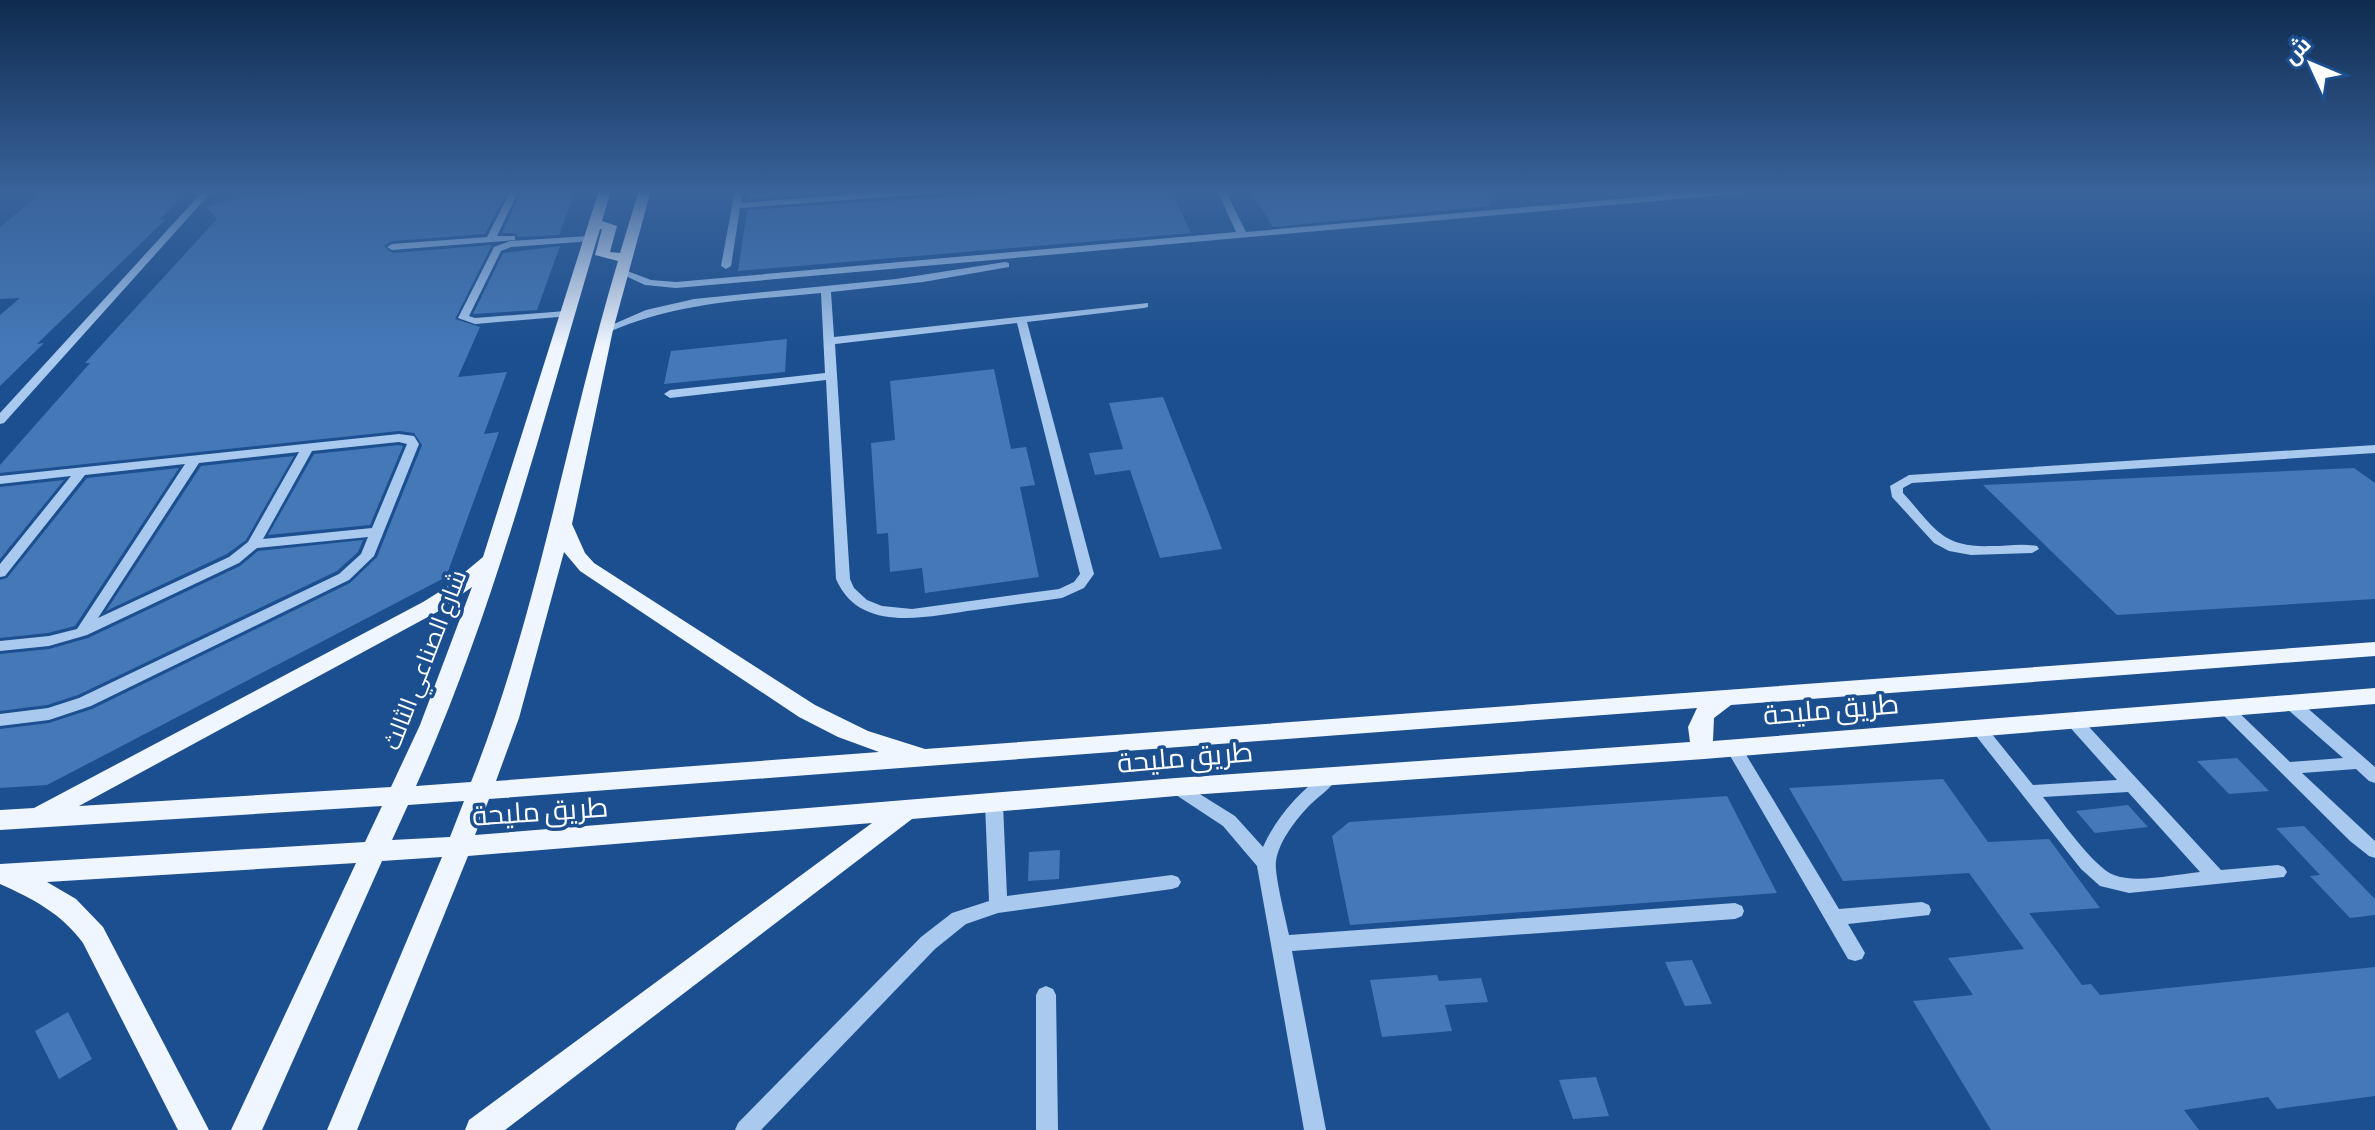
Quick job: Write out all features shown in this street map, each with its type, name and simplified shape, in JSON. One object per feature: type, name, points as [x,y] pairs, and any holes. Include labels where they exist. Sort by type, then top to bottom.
[{"type":"main road","name":"شارع الصناعي الثالث","points":[[246,1130],[432,725],[493,556],[587,243]]},
{"type":"main road","points":[[605,243],[602,255],[624,265]]},
{"type":"main road","points":[[342,1130],[508,718],[562,524],[605,330],[630,243]]},
{"type":"main road","points":[[562,524],[576,556],[587,567],[807,711],[838,728],[874,742],[913,753],[952,757]]},
{"type":"main road","points":[[38,817],[430,607],[474,575],[493,556]]},
{"type":"main road","name":"طريق مليحة","points":[[0,820],[479,791],[952,757],[2375,649]]},
{"type":"main road","name":"طريق مليحة","points":[[0,874],[458,847],[1176,787],[1704,750],[2375,696]]},
{"type":"main road","points":[[1704,750],[1698,723],[1713,704],[1726,698]]},
{"type":"main road","points":[[480,1130],[904,812]]},
{"type":"main road","points":[[0,874],[62,900],[80,916],[93,935],[194,1130]]},
{"type":"street","points":[[0,420],[161,243]]},
{"type":"street","points":[[392,247],[445,243]]},
{"type":"street","points":[[518,243],[497,249],[463,318],[475,321],[566,314]]},
{"type":"street","points":[[726,266],[730,243]]},
{"type":"street","points":[[624,265],[649,283],[676,285],[1157,243]]},
{"type":"street","points":[[605,330],[646,312],[682,303],[927,278],[1056,253]]},
{"type":"street","points":[[826,289],[843,579],[854,598],[879,611],[912,614],[1062,593],[1079,585],[1087,574],[1021,319]]},
{"type":"street","points":[[829,341],[1144,305]]},
{"type":"street","points":[[670,394],[831,376]]},
{"type":"street","points":[[0,480],[399,438],[413,441],[362,563],[332,583],[85,702],[40,716],[0,720]]},
{"type":"street","points":[[0,646],[49,641],[82,632],[234,560],[253,544],[308,447]]},
{"type":"street","points":[[2032,549],[1963,550],[1946,544],[1897,494],[1896,486],[1909,479],[2375,449]]},
{"type":"street","points":[[82,632],[195,459]]},
{"type":"street","points":[[0,573],[81,472]]},
{"type":"street","points":[[253,544],[377,532]]},
{"type":"street","points":[[2291,703],[2375,777]]},
{"type":"street","points":[[2224,708],[2365,845],[2375,851]]},
{"type":"street","points":[[2073,720],[2217,878]]},
{"type":"street","points":[[1977,727],[2095,873],[2106,881],[2129,886],[2278,872]]},
{"type":"street","points":[[1733,747],[1855,953]]},
{"type":"street","points":[[2285,768],[2360,763]]},
{"type":"street","points":[[1266,863],[1283,823],[1304,798],[1330,777]]},
{"type":"street","points":[[2029,792],[2132,785]]},
{"type":"street","points":[[1176,787],[1229,821],[1266,863],[1315,1130]]},
{"type":"street","points":[[994,804],[998,905]]},
{"type":"street","points":[[746,1130],[942,930],[959,918],[998,905],[1172,882]]},
{"type":"street","points":[[1834,917],[1922,910]]},
{"type":"street","points":[[1282,944],[1735,911]]},
{"type":"street","points":[[1046,995],[1047,1130]]},
{"type":"building","points":[[0,243],[142,243],[37,344],[44,343],[0,386],[0,315],[20,298],[0,299]]},
{"type":"building","points":[[195,243],[389,243],[384,246],[392,253],[492,245],[455,319],[480,327],[458,377],[507,372],[484,434],[499,432],[446,577],[47,785],[0,788],[0,729],[49,723],[92,709],[350,583],[377,557],[422,445],[414,433],[399,431],[0,473],[0,465],[90,363],[85,363]]},
{"type":"building","points":[[742,243],[1075,243],[738,271]]},
{"type":"building","points":[[560,246],[537,310],[473,314],[503,253]]},
{"type":"building","points":[[787,339],[785,372],[664,384],[671,351]]},
{"type":"building","points":[[994,369],[1011,449],[1026,447],[1035,485],[1020,487],[1039,577],[925,593],[922,568],[890,572],[888,533],[877,534],[871,443],[895,440],[890,381]]},
{"type":"building","points":[[1163,397],[1222,549],[1160,558],[1130,470],[1095,475],[1089,453],[1123,449],[1109,403]]},
{"type":"building","points":[[403,446],[370,525],[268,535],[314,454]]},
{"type":"building","points":[[294,456],[246,540],[227,554],[106,611],[201,466]]},
{"type":"building","points":[[179,468],[75,626],[48,633],[0,638],[0,580],[7,578],[87,478]]},
{"type":"building","points":[[2354,468],[2375,483],[2375,599],[2117,615],[1983,485]]},
{"type":"building","points":[[64,480],[0,559],[0,487]]},
{"type":"building","points":[[363,540],[358,552],[337,571],[78,695],[47,705],[0,711],[0,654],[49,649],[88,638],[240,566],[258,551]]},
{"type":"building","points":[[2237,758],[2269,791],[2229,794],[2197,761]]},
{"type":"building","points":[[1943,779],[1988,842],[2049,839],[2100,908],[2029,913],[2082,985],[2091,984],[2100,995],[2375,967],[2375,1096],[2277,1109],[2268,1097],[2184,1110],[2199,1130],[1991,1130],[1913,1001],[1973,995],[1948,958],[2024,949],[1969,873],[1843,881],[1789,788]]},
{"type":"building","points":[[1727,796],[1777,893],[1350,925],[1332,836],[1349,822]]},
{"type":"building","points":[[2128,805],[2148,827],[2095,833],[2076,811]]},
{"type":"building","points":[[2304,826],[2375,899],[2375,915],[2350,918],[2310,876],[2320,875],[2276,828]]},
{"type":"building","points":[[1060,850],[1059,879],[1028,881],[1029,852]]},
{"type":"building","points":[[1692,960],[1712,1004],[1685,1006],[1665,962]]},
{"type":"building","points":[[1437,975],[1439,981],[1481,978],[1488,1002],[1445,1005],[1452,1031],[1382,1037],[1370,980]]},
{"type":"building","points":[[68,1012],[92,1059],[59,1079],[35,1031]]},
{"type":"building","points":[[1596,1077],[1609,1116],[1573,1119],[1559,1080]]}]
